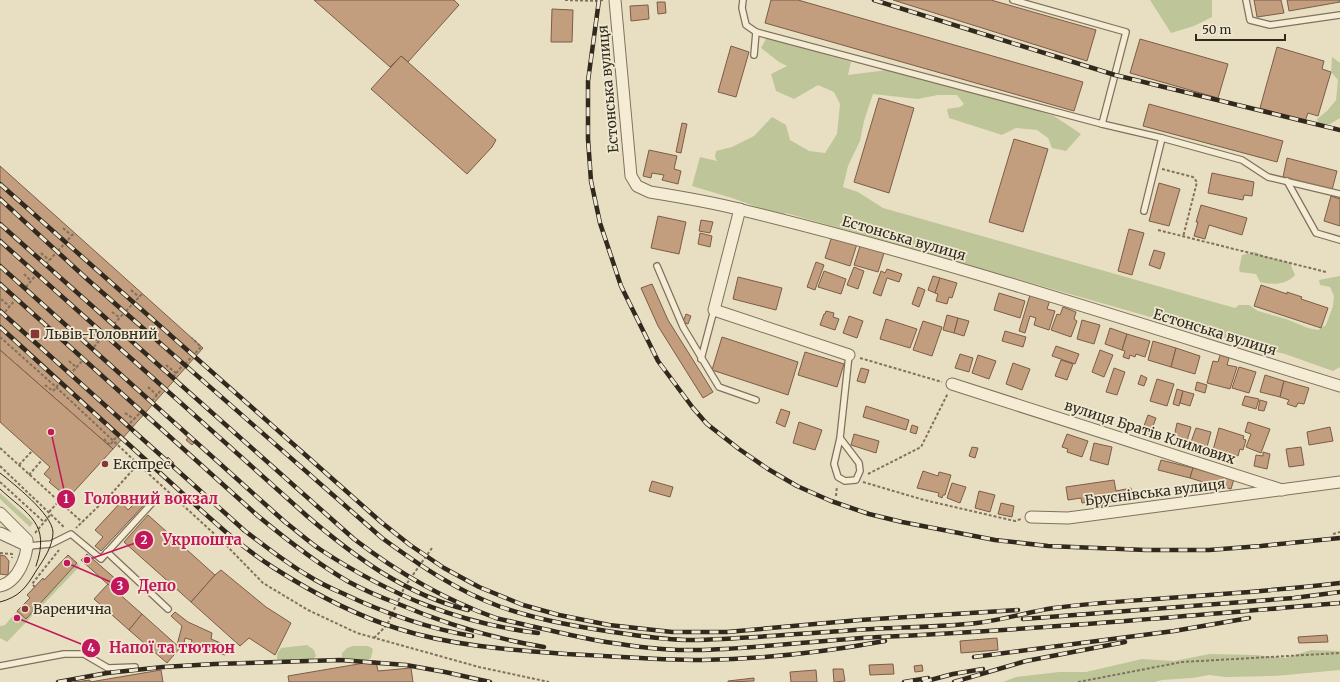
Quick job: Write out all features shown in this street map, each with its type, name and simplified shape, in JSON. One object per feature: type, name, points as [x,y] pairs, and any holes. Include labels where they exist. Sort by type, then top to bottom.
[{"type":"street","name":"Естонська вулиця","points":[[615,0],[631,176],[637,186],[650,192],[740,209],[860,240],[961,269],[1340,386]]},
{"type":"street","points":[[740,209],[714,310],[849,355]]},
{"type":"street","name":"вулиця Братів Климових","points":[[952,384],[1282,490],[1340,482]]},
{"type":"street","name":"Бруснівська вулиця","points":[[1031,517],[1068,518],[1282,490]]},
{"type":"street","points":[[0,513],[27,540],[28,546],[25,558],[18,572],[6,585],[0,586]]},
{"type":"street","points":[[0,532],[28,546]]},
{"type":"street","points":[[0,537],[28,546]]},
{"type":"lane","points":[[743,0],[742,8],[746,25],[756,32],[1242,160],[1268,177],[1340,194]]},
{"type":"lane","points":[[1013,0],[1031,2],[1126,32],[1102,124]]},
{"type":"lane","points":[[1246,0],[1250,20],[1270,25],[1340,15]]},
{"type":"lane","points":[[754,55],[756,32]]},
{"type":"lane","points":[[1144,211],[1162,138]]},
{"type":"lane","points":[[1287,181],[1316,233],[1340,240]]},
{"type":"lane","points":[[657,266],[683,327],[720,387],[756,400]]},
{"type":"lane","points":[[701,358],[714,310]]},
{"type":"lane","points":[[840,438],[859,462],[860,471],[856,480],[845,481],[838,477],[834,464],[840,438],[849,355]]},
{"type":"lane","points":[[28,546],[51,544],[71,534],[101,559],[152,503]]},
{"type":"lane","points":[[107,552],[168,609]]},
{"type":"lane","points":[[0,666],[64,654],[84,654],[108,668],[135,666]]},
{"type":"path","points":[[565,0],[603,0]]},
{"type":"path","points":[[1155,168],[1193,177],[1197,182],[1183,237]]},
{"type":"path","points":[[63,228],[72,236]]},
{"type":"path","points":[[1158,230],[1326,272]]},
{"type":"path","points":[[58,251],[74,233]]},
{"type":"path","points":[[41,253],[50,260]]},
{"type":"path","points":[[46,264],[56,254]]},
{"type":"path","points":[[24,274],[31,281]]},
{"type":"path","points":[[26,287],[36,275]]},
{"type":"path","points":[[131,290],[139,297]]},
{"type":"path","points":[[114,324],[142,294]]},
{"type":"path","points":[[1,299],[9,306]]},
{"type":"path","points":[[5,312],[15,300]]},
{"type":"path","points":[[112,312],[120,318]]},
{"type":"path","points":[[91,335],[99,342]]},
{"type":"path","points":[[94,347],[103,336]]},
{"type":"path","points":[[0,337],[114,440],[222,541],[263,583],[308,610],[357,633],[479,667],[549,682]]},
{"type":"path","points":[[185,364],[201,347],[192,338]]},
{"type":"path","points":[[849,355],[952,384],[921,447],[856,480]]},
{"type":"path","points":[[73,371],[83,360]]},
{"type":"path","points":[[69,361],[77,368]]},
{"type":"path","points":[[166,365],[176,373]]},
{"type":"path","points":[[173,377],[182,366]]},
{"type":"path","points":[[45,385],[53,391],[59,384]]},
{"type":"path","points":[[148,387],[157,395]]},
{"type":"path","points":[[152,400],[162,389]]},
{"type":"path","points":[[125,413],[134,420]]},
{"type":"path","points":[[130,424],[140,413]]},
{"type":"path","points":[[104,439],[110,445],[117,436]]},
{"type":"path","points":[[0,448],[82,522],[113,492],[138,464]]},
{"type":"path","points":[[20,465],[32,451]]},
{"type":"path","points":[[29,474],[42,460]]},
{"type":"path","points":[[0,466],[71,534],[32,584],[34,586]]},
{"type":"path","points":[[856,480],[924,500],[1015,521],[1031,517]]},
{"type":"path","points":[[0,482],[44,522]]},
{"type":"path","points":[[31,532],[34,534],[59,501]]},
{"type":"path","points":[[1333,534],[1340,532]]},
{"type":"path","points":[[374,638],[387,625],[405,586],[432,548]]},
{"type":"path","points":[[1078,682],[1182,662],[1340,653]]},
{"type":"green space","points":[[1150,0],[1212,0],[1212,17],[1194,26],[1171,33]]},
{"type":"green space","points":[[767,37],[851,62],[848,75],[887,70],[936,77],[1054,116],[1081,134],[1066,151],[1052,148],[1048,138],[1037,130],[1016,128],[1002,135],[949,118],[947,109],[960,107],[964,104],[957,95],[938,95],[918,99],[873,94],[864,121],[860,141],[848,166],[843,187],[858,192],[883,208],[1235,308],[1239,305],[1249,305],[1258,311],[1318,330],[1326,325],[1333,306],[1334,296],[1330,287],[1320,285],[1319,280],[1340,276],[1340,367],[1333,371],[1285,354],[1259,348],[786,213],[774,213],[692,186],[700,157],[717,161],[715,157],[716,151],[732,147],[754,136],[772,117],[786,125],[790,140],[809,151],[825,153],[837,134],[840,104],[834,92],[818,85],[794,99],[776,91],[771,74],[787,66],[779,62],[761,48]]},
{"type":"green space","points":[[1332,57],[1340,63],[1340,118],[1330,124],[1319,126],[1317,119],[1327,111],[1336,100],[1338,80],[1331,72]]},
{"type":"green space","points":[[1255,252],[1290,263],[1295,275],[1288,281],[1269,284],[1260,282],[1256,274],[1240,272],[1239,269],[1242,255]]},
{"type":"green space","points":[[0,493],[33,523],[30,527],[0,499]]},
{"type":"green space","points":[[77,563],[80,566],[7,642],[0,638],[0,626],[5,625],[17,611],[26,619]]},
{"type":"green space","points":[[307,645],[314,650],[316,656],[312,660],[281,663],[277,659],[277,654],[281,648]]},
{"type":"green space","points":[[353,646],[368,646],[373,649],[371,658],[365,661],[357,662],[342,658],[342,653],[347,648]]},
{"type":"green space","points":[[1311,650],[1340,651],[1340,670],[1275,676],[1226,677],[1209,675],[1155,682],[1003,682],[1016,677],[1059,672],[1086,672],[1142,659],[1174,661],[1210,654],[1256,655],[1285,658]]},
{"type":"building","points":[[314,0],[454,0],[459,5],[408,62],[401,56],[390,67]]},
{"type":"building","points":[[771,0],[798,0],[1083,82],[1074,111],[765,23]]},
{"type":"building","points":[[893,0],[991,0],[1096,30],[1087,61]]},
{"type":"building","points":[[1254,0],[1281,0],[1284,13],[1257,17]]},
{"type":"building","points":[[1287,0],[1340,0],[1340,2],[1289,11]]},
{"type":"building","points":[[657,2],[665,2],[666,13],[658,14]]},
{"type":"building","points":[[648,5],[649,19],[631,21],[630,6]]},
{"type":"building","points":[[552,9],[573,10],[572,42],[551,42]]},
{"type":"building","points":[[1140,39],[1228,64],[1218,98],[1130,73]]},
{"type":"building","points":[[731,46],[749,52],[736,97],[718,92]]},
{"type":"building","points":[[1277,47],[1324,61],[1322,69],[1331,72],[1318,116],[1308,113],[1305,121],[1260,108]]},
{"type":"building","points":[[401,56],[496,140],[492,147],[467,174],[371,89]]},
{"type":"building","points":[[879,98],[914,108],[889,193],[854,182]]},
{"type":"building","points":[[1149,104],[1283,141],[1277,162],[1143,126]]},
{"type":"building","points":[[682,123],[687,124],[681,153],[676,152]]},
{"type":"building","points":[[1014,139],[1048,149],[1023,232],[989,222]]},
{"type":"building","points":[[649,150],[677,156],[674,169],[681,171],[678,184],[662,180],[664,175],[652,173],[651,178],[643,176]]},
{"type":"building","points":[[1287,158],[1337,171],[1332,190],[1283,177]]},
{"type":"building","points":[[0,166],[203,348],[113,449],[0,350]]},
{"type":"building","points":[[1212,173],[1254,182],[1252,196],[1244,195],[1243,200],[1208,193]]},
{"type":"building","points":[[1159,183],[1180,189],[1169,226],[1149,221]]},
{"type":"building","points":[[1331,196],[1340,199],[1340,226],[1324,221]]},
{"type":"building","points":[[1201,205],[1247,218],[1242,235],[1209,225],[1205,239],[1194,236]]},
{"type":"building","points":[[658,216],[686,222],[679,254],[651,248]]},
{"type":"building","points":[[701,220],[713,222],[710,233],[699,231]]},
{"type":"building","points":[[1129,229],[1144,233],[1132,275],[1118,271]]},
{"type":"building","points":[[700,233],[712,236],[710,247],[698,244]]},
{"type":"building","points":[[832,236],[857,244],[850,266],[825,258]]},
{"type":"building","points":[[861,243],[885,250],[878,272],[854,265]]},
{"type":"building","points":[[1154,250],[1165,253],[1160,269],[1149,265]]},
{"type":"building","points":[[816,262],[824,265],[815,290],[807,287]]},
{"type":"building","points":[[854,267],[864,271],[858,289],[847,285]]},
{"type":"building","points":[[887,269],[902,274],[899,282],[887,278],[881,296],[873,293],[881,271],[885,273]]},
{"type":"building","points":[[824,271],[846,279],[841,294],[818,287]]},
{"type":"building","points":[[933,276],[940,278],[935,293],[928,290]]},
{"type":"building","points":[[738,277],[782,288],[776,310],[733,299]]},
{"type":"building","points":[[940,278],[957,283],[952,298],[949,297],[947,304],[936,301],[938,294],[935,293]]},
{"type":"building","points":[[652,284],[668,320],[713,392],[703,398],[658,326],[641,288]]},
{"type":"building","points":[[1261,285],[1287,294],[1287,292],[1302,297],[1301,299],[1328,308],[1321,328],[1254,306]]},
{"type":"building","points":[[918,287],[925,290],[919,307],[912,304]]},
{"type":"building","points":[[999,293],[1025,301],[1020,318],[994,310]]},
{"type":"building","points":[[1030,295],[1050,300],[1047,309],[1055,311],[1049,330],[1034,325],[1036,318],[1030,316],[1025,333],[1019,331]]},
{"type":"building","points":[[1063,307],[1076,312],[1074,319],[1077,321],[1071,337],[1051,330],[1057,314],[1060,315]]},
{"type":"building","points":[[826,311],[834,313],[833,317],[839,319],[835,330],[820,325]]},
{"type":"building","points":[[686,314],[691,316],[688,324],[683,322]]},
{"type":"building","points":[[947,315],[958,318],[954,333],[943,330]]},
{"type":"building","points":[[849,316],[863,321],[857,338],[843,333]]},
{"type":"building","points":[[958,318],[969,321],[964,336],[954,333]]},
{"type":"building","points":[[886,319],[917,329],[910,348],[880,339]]},
{"type":"building","points":[[1082,320],[1100,325],[1094,344],[1077,339]]},
{"type":"building","points":[[923,321],[942,327],[932,356],[913,350]]},
{"type":"building","points":[[1110,328],[1127,334],[1122,350],[1105,344]]},
{"type":"building","points":[[1005,331],[1026,337],[1023,347],[1002,341]]},
{"type":"building","points":[[1127,334],[1150,341],[1145,357],[1136,354],[1135,357],[1130,355],[1129,359],[1123,357],[1125,351],[1122,350]]},
{"type":"building","points":[[722,337],[798,362],[788,395],[712,370]]},
{"type":"building","points":[[1153,341],[1176,348],[1171,367],[1148,360]]},
{"type":"building","points":[[1056,346],[1079,354],[1075,364],[1052,356]]},
{"type":"building","points":[[1176,348],[1200,356],[1195,374],[1171,367]]},
{"type":"building","points":[[0,350],[113,449],[69,497],[62,490],[61,492],[49,482],[51,480],[44,474],[50,467],[0,422]]},
{"type":"building","points":[[1100,350],[1113,355],[1104,377],[1092,372]]},
{"type":"building","points":[[805,352],[844,364],[837,387],[798,375]]},
{"type":"building","points":[[960,354],[973,358],[969,372],[955,368]]},
{"type":"building","points":[[978,355],[996,361],[989,379],[972,373]]},
{"type":"building","points":[[1220,355],[1229,358],[1227,365],[1237,367],[1230,389],[1207,383],[1213,361],[1218,362]]},
{"type":"building","points":[[1061,360],[1073,364],[1067,380],[1055,376]]},
{"type":"building","points":[[1013,363],[1030,369],[1022,390],[1006,384]]},
{"type":"building","points":[[1239,367],[1256,372],[1249,393],[1232,388]]},
{"type":"building","points":[[861,368],[869,370],[865,383],[857,381]]},
{"type":"building","points":[[1114,368],[1125,372],[1117,395],[1106,392]]},
{"type":"building","points":[[1141,375],[1147,378],[1144,386],[1138,384]]},
{"type":"building","points":[[1265,375],[1284,381],[1280,397],[1260,392]]},
{"type":"building","points":[[1157,379],[1174,384],[1167,406],[1150,401]]},
{"type":"building","points":[[1284,381],[1309,388],[1304,404],[1298,403],[1296,407],[1287,404],[1289,400],[1280,397]]},
{"type":"building","points":[[1197,382],[1207,385],[1205,393],[1195,390]]},
{"type":"building","points":[[1177,389],[1183,391],[1179,406],[1173,404]]},
{"type":"building","points":[[1183,391],[1194,394],[1190,406],[1180,403]]},
{"type":"building","points":[[1245,396],[1259,399],[1256,409],[1242,405]]},
{"type":"building","points":[[1260,400],[1267,402],[1264,411],[1258,410]]},
{"type":"building","points":[[866,406],[909,420],[906,430],[863,417]]},
{"type":"building","points":[[781,409],[790,412],[785,427],[776,423]]},
{"type":"building","points":[[1148,415],[1156,418],[1149,437],[1141,434]]},
{"type":"building","points":[[799,422],[822,430],[815,450],[793,443]]},
{"type":"building","points":[[1248,422],[1270,429],[1261,453],[1246,447],[1251,434],[1245,432]]},
{"type":"building","points":[[1177,423],[1191,427],[1187,441],[1174,437]]},
{"type":"building","points":[[912,425],[918,427],[916,434],[910,432]]},
{"type":"building","points":[[1330,427],[1333,441],[1309,445],[1307,432]]},
{"type":"building","points":[[1196,428],[1211,432],[1207,447],[1191,442]]},
{"type":"building","points":[[1219,428],[1244,436],[1243,439],[1246,440],[1243,450],[1240,449],[1238,456],[1213,450]]},
{"type":"building","points":[[854,434],[879,441],[876,453],[851,445]]},
{"type":"building","points":[[1067,434],[1088,441],[1082,457],[1067,452],[1068,449],[1062,447]]},
{"type":"building","points":[[190,435],[196,441],[192,445],[186,440]]},
{"type":"building","points":[[1094,443],[1112,447],[1108,465],[1090,460]]},
{"type":"building","points":[[972,447],[978,448],[975,458],[969,456]]},
{"type":"building","points":[[1301,447],[1304,465],[1289,467],[1286,449]]},
{"type":"building","points":[[1263,452],[1270,454],[1267,469],[1254,466],[1256,455],[1263,456]]},
{"type":"building","points":[[168,457],[174,463],[170,468],[164,462]]},
{"type":"building","points":[[1161,460],[1193,468],[1190,478],[1158,470]]},
{"type":"building","points":[[1193,468],[1234,479],[1231,489],[1214,484],[1212,492],[1202,489],[1203,482],[1190,478]]},
{"type":"building","points":[[923,471],[938,476],[939,472],[951,475],[945,495],[943,495],[942,498],[938,496],[939,493],[917,488]]},
{"type":"building","points":[[1114,480],[1116,491],[1131,488],[1132,499],[1103,503],[1103,506],[1095,507],[1095,501],[1082,503],[1081,498],[1068,500],[1066,487]]},
{"type":"building","points":[[652,481],[673,487],[670,497],[649,491]]},
{"type":"building","points":[[952,483],[966,487],[960,503],[947,498]]},
{"type":"building","points":[[979,491],[995,495],[990,512],[975,508]]},
{"type":"building","points":[[138,500],[144,505],[101,551],[95,546],[103,537],[95,530],[121,502],[128,510]]},
{"type":"building","points":[[1001,503],[1014,506],[1012,517],[998,514]]},
{"type":"building","points":[[148,515],[215,575],[191,602],[124,542]]},
{"type":"building","points":[[87,554],[118,581],[112,588],[81,560]]},
{"type":"building","points":[[0,555],[5,556],[9,561],[8,575],[0,574]]},
{"type":"building","points":[[68,555],[77,563],[26,619],[17,611],[30,598],[27,595]]},
{"type":"building","points":[[221,570],[266,607],[291,623],[275,655],[249,638],[240,646],[191,602]]},
{"type":"building","points":[[108,584],[142,614],[129,630],[94,599]]},
{"type":"building","points":[[175,612],[188,622],[212,633],[211,639],[228,646],[225,655],[208,650],[190,648],[192,640],[185,638],[183,648],[180,648],[177,645],[182,626],[171,616]]},
{"type":"building","points":[[142,614],[180,648],[167,663],[129,630]]},
{"type":"building","points":[[1327,635],[1328,642],[1299,643],[1298,637]]},
{"type":"building","points":[[997,638],[998,650],[961,653],[960,641]]},
{"type":"building","points":[[376,661],[378,671],[411,668],[413,682],[289,682],[288,676]]},
{"type":"building","points":[[893,664],[894,674],[870,675],[869,665]]},
{"type":"building","points":[[922,665],[923,671],[915,672],[914,666]]},
{"type":"building","points":[[833,669],[843,669],[845,681],[834,682]]},
{"type":"building","points":[[161,670],[163,682],[90,682]]},
{"type":"building","points":[[816,670],[817,682],[791,682],[790,672]]},
{"type":"building","points":[[754,678],[754,681],[728,682],[728,681]]},
{"type":"building","points":[[90,680],[90,682],[74,682]]},
{"type":"tram line","points":[[0,473],[23,492],[39,508],[51,525],[53,532],[53,537],[48,552],[29,582],[17,594],[0,602]]},
{"type":"tram line","points":[[0,489],[28,513],[39,530],[41,539],[40,551],[36,566]]},
{"type":"railway","points":[[599,0],[588,81],[588,139],[591,181],[600,223],[621,286],[658,361],[693,408],[707,424],[739,449],[768,469],[797,486],[831,501],[869,514],[902,522],[995,540],[1048,546],[1146,550],[1209,550],[1340,538]]},
{"type":"railway","points":[[874,0],[1115,75],[1340,130]]},
{"type":"railway","points":[[0,184],[381,522],[410,545],[444,568],[479,587],[523,605],[559,615],[609,625],[672,632],[727,632],[860,620],[1018,610]]},
{"type":"railway","points":[[0,199],[87,279],[382,538],[439,577],[485,601],[516,612],[563,624],[659,638],[691,640],[748,638],[960,625],[987,622],[1068,606],[1254,592],[1340,583]]},
{"type":"railway","points":[[0,224],[354,539],[404,574],[458,603],[496,618],[600,641],[660,649],[696,650],[742,648],[856,638],[1052,627],[1340,603]]},
{"type":"railway","points":[[0,241],[307,516],[344,546],[382,573],[423,595],[468,610]]},
{"type":"railway","points":[[0,266],[285,522],[312,544],[373,581],[425,605],[480,622],[538,633]]},
{"type":"railway","points":[[0,284],[258,516],[313,559],[366,591],[432,617],[486,635],[544,647]]},
{"type":"railway","points":[[0,311],[245,531],[275,554],[311,578],[389,613],[438,629],[472,636]]},
{"type":"railway","points":[[0,327],[201,510],[244,546],[274,568],[319,595],[382,623],[440,640],[482,646],[567,654],[668,659],[702,660],[771,656],[817,652],[885,641]]},
{"type":"railway","points":[[1023,619],[1294,598],[1340,592]]},
{"type":"railway","points":[[974,657],[1174,631],[1249,618]]},
{"type":"railway","points":[[954,682],[1026,661],[1125,642]]},
{"type":"railway","points":[[58,682],[107,673],[163,667],[340,660],[406,665],[490,682]]},
{"type":"railway","points":[[923,682],[953,674],[983,669]]},
{"type":"railway","points":[[904,682],[928,678]]},
{"type":"place","name":"Львів-Головний","points":[[35,334]]},
{"type":"place","name":"Головний вокзал","points":[[51,432]]},
{"type":"place","name":"Експрес","points":[[105,464]]},
{"type":"place","name":"Укрпошта","points":[[87,560]]},
{"type":"place","name":"Депо","points":[[67,563]]},
{"type":"place","name":"Варенична","points":[[25,609]]},
{"type":"place","name":"Напої та тютюн","points":[[17,618]]}]
